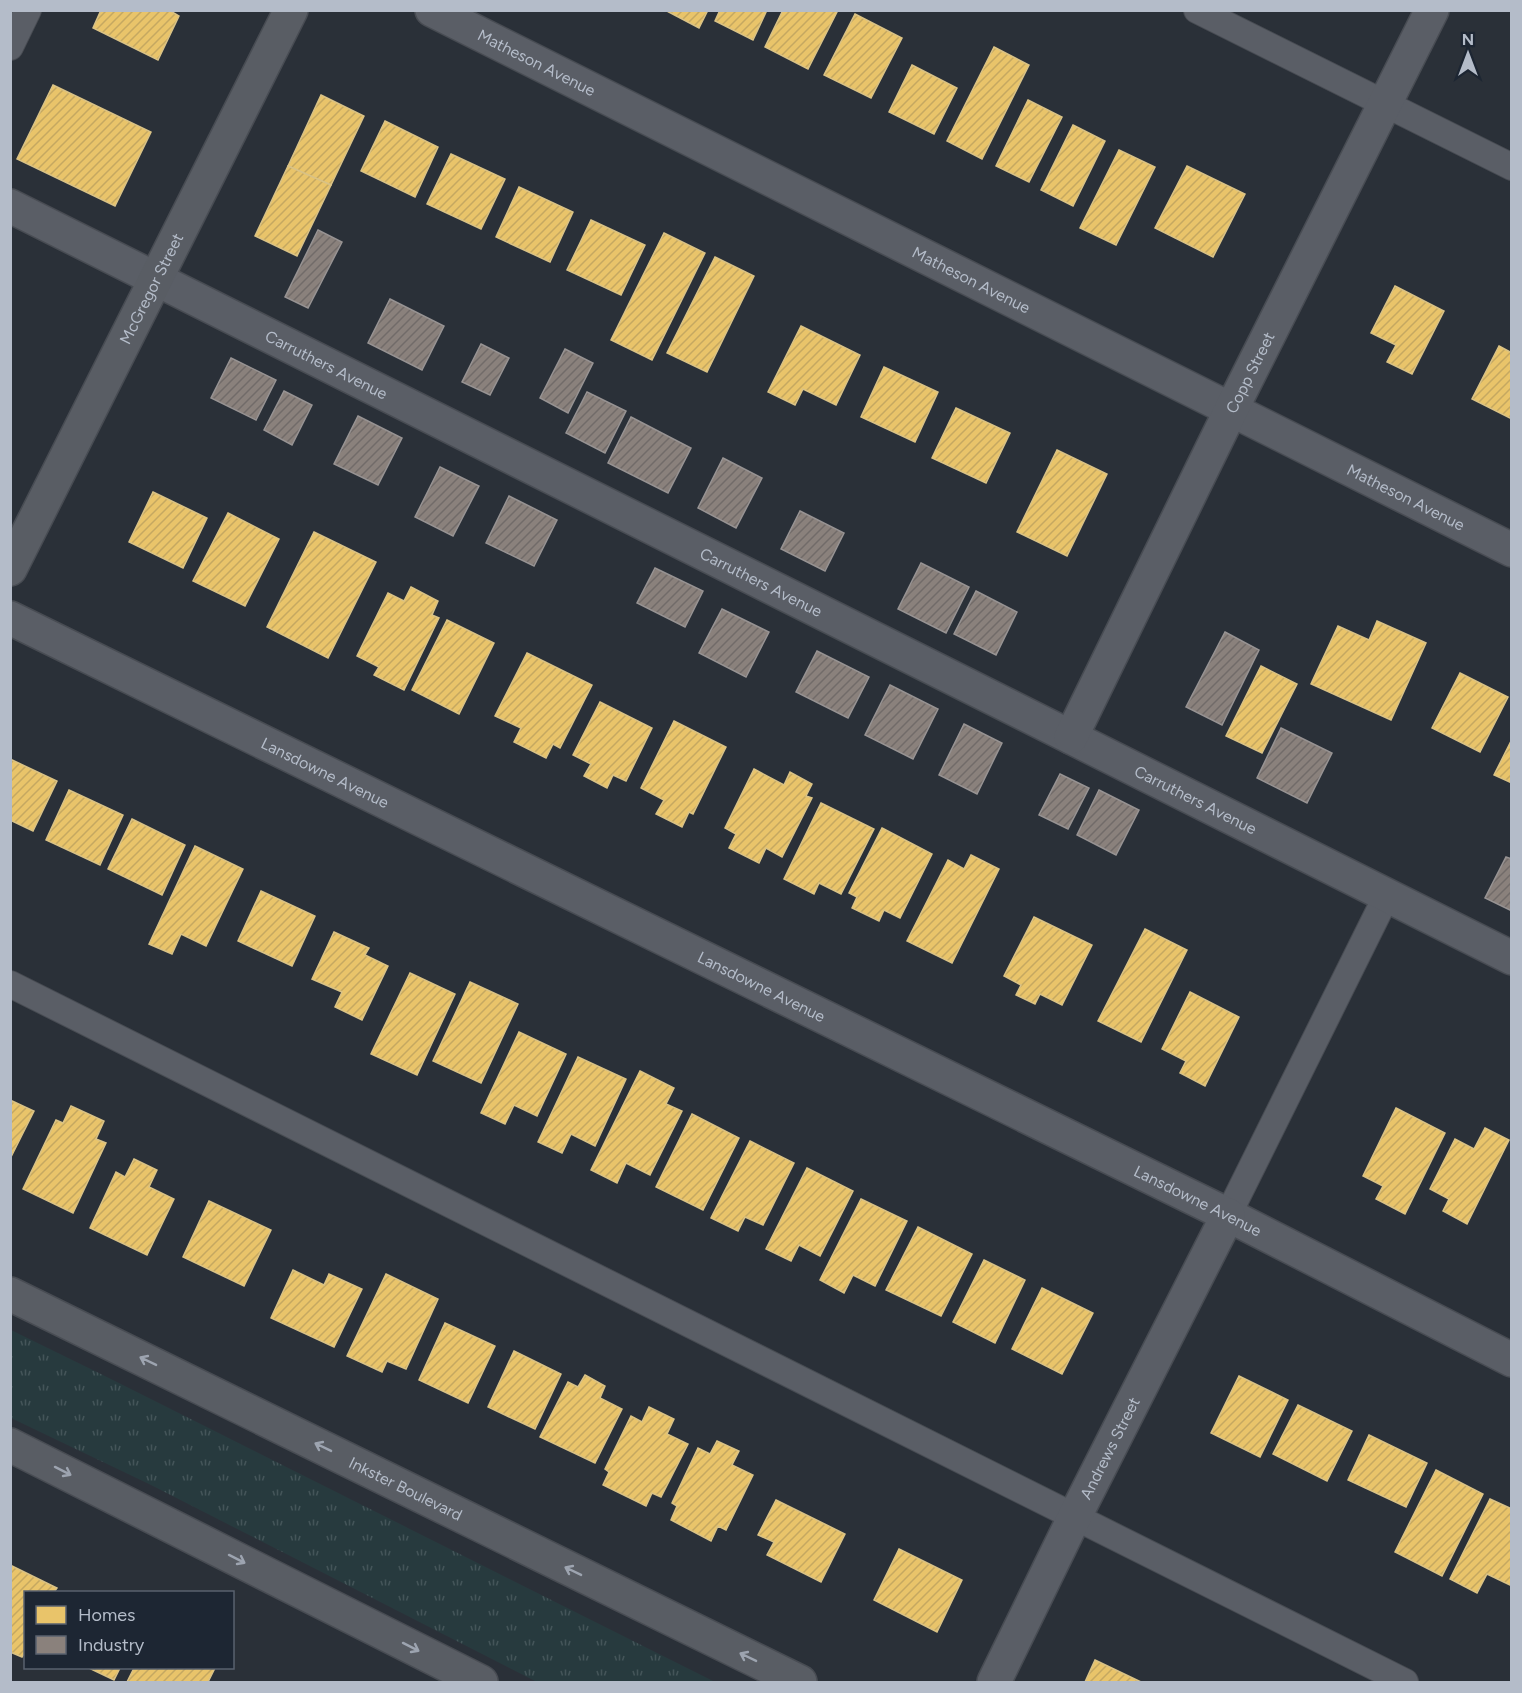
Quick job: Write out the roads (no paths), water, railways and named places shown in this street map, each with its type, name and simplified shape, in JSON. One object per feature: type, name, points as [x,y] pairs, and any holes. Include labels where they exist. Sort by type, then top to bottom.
[{"type":"main road","name":"McGregor Street","points":[[10,569],[291,10]]},
{"type":"main road","name":"Inkster Boulevard","points":[[10,1294],[800,1683]]},
{"type":"main road","points":[[10,1445],[481,1683]]},
{"type":"street","name":"Matheson Avenue","points":[[432,10],[1512,550]]},
{"type":"street","name":"Copp Street","points":[[1071,737],[1231,410],[1432,10]]},
{"type":"street","name":"Carruthers Avenue","points":[[10,206],[1512,958]]},
{"type":"street","name":"Lansdowne Avenue","points":[[10,618],[1228,1215],[1512,1360]]},
{"type":"street","name":"Andrews Street","points":[[994,1683],[1074,1518],[1228,1215]]},
{"type":"lane","points":[[10,46],[28,10]]},
{"type":"lane","points":[[1197,10],[1512,167]]},
{"type":"lane","points":[[1228,1215],[1387,895]]},
{"type":"lane","points":[[10,984],[1405,1683]]}]
